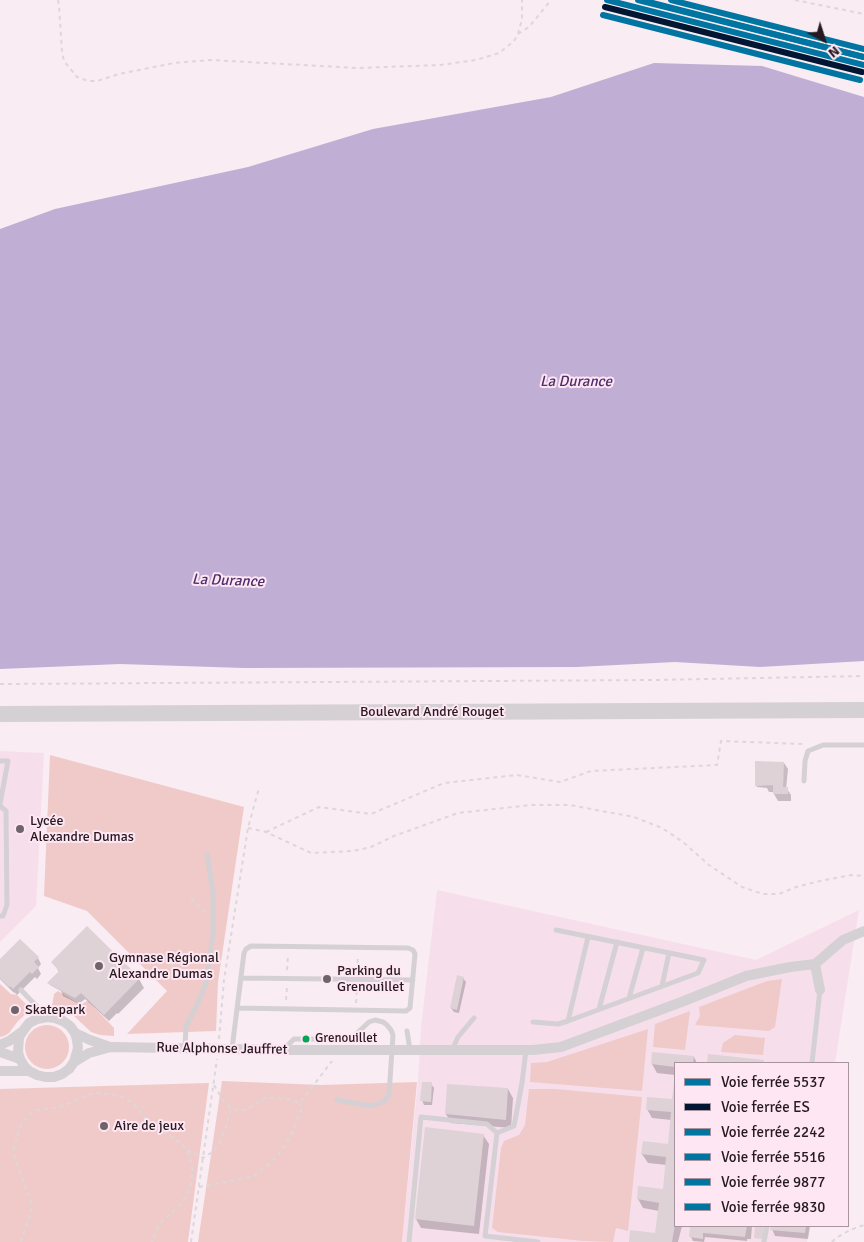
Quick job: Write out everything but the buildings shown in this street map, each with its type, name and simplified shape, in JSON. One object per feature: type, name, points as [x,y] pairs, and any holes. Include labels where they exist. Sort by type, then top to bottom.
[{"type":"main road","name":"Boulevard André Rouget","points":[[0,714],[864,710]]},
{"type":"street","points":[[820,990],[815,964],[843,940],[864,931]]},
{"type":"street","name":"Rue Alphonse Jauffret","points":[[0,1071],[29,1071],[37,1076],[54,1077],[62,1074],[74,1062],[89,1053],[111,1047],[219,1050],[533,1050],[561,1047],[746,976],[815,964]]},
{"type":"street","name":"Rue Alphonse Jauffret","points":[[47,1017],[63,1021],[75,1033],[111,1047]]},
{"type":"street","points":[[0,1045],[9,1041],[29,1023],[47,1017]]},
{"type":"street","points":[[22,1030],[19,1037],[18,1052],[20,1060],[29,1071]]},
{"type":"street","points":[[74,1062],[78,1048],[75,1033]]},
{"type":"street","points":[[0,1052],[20,1060]]},
{"type":"lane","points":[[804,781],[805,761],[808,751],[823,745],[864,745]]},
{"type":"lane","points":[[0,761],[8,761],[0,805],[6,811],[7,905],[3,916],[0,916]]},
{"type":"lane","points":[[185,1048],[186,1026],[206,983],[212,935],[213,893],[207,854]]},
{"type":"lane","points":[[533,1022],[558,1024],[568,1021],[698,973],[704,960],[556,930]]},
{"type":"lane","points":[[568,1021],[588,937]]},
{"type":"lane","points":[[599,1009],[617,942]]},
{"type":"lane","points":[[232,1050],[237,1008],[244,953],[251,946],[408,948],[415,954],[410,1008],[406,1012],[237,1008]]},
{"type":"lane","points":[[629,998],[643,948]]},
{"type":"lane","points":[[662,986],[669,953]]},
{"type":"lane","points":[[241,978],[413,980]]},
{"type":"lane","points":[[20,990],[47,1017]]},
{"type":"lane","points":[[812,1062],[820,990]]},
{"type":"lane","points":[[382,1022],[383,1011]]},
{"type":"lane","points":[[452,1050],[458,1037],[474,1018]]},
{"type":"lane","points":[[282,1050],[294,1039],[349,1038],[356,1035],[369,1022],[375,1020],[387,1025],[392,1030],[393,1036],[389,1094],[383,1102],[371,1106],[337,1100]]},
{"type":"lane","points":[[407,1031],[410,1050]]},
{"type":"lane","points":[[497,1133],[514,1126],[526,1050]]},
{"type":"lane","points":[[409,1242],[421,1117],[487,1124],[497,1133]]},
{"type":"lane","points":[[497,1133],[484,1239],[538,1242]]},
{"type":"lane","points":[[764,1242],[767,1227]]},
{"type":"path","points":[[58,0],[60,5],[64,61],[77,77],[98,82],[119,74],[174,62],[211,60],[358,68],[440,65],[476,60],[499,53],[508,46],[518,34],[529,26],[551,0]]},
{"type":"path","points":[[518,34],[522,19],[522,0]]},
{"type":"path","points":[[795,0],[864,14]]},
{"type":"path","points":[[0,684],[654,680],[864,676]]},
{"type":"path","points":[[266,832],[319,807],[372,814],[444,783],[516,775],[560,782],[591,771],[717,766],[721,741],[823,745]]},
{"type":"path","points":[[191,1242],[219,1050],[224,980],[248,828],[259,788]]},
{"type":"path","points":[[248,828],[266,832],[311,853],[353,852],[458,814],[531,805],[570,805],[634,817],[662,828],[683,842],[708,865],[742,887],[763,894],[778,894],[796,887],[851,875],[864,876]]},
{"type":"path","points":[[191,898],[209,918],[212,935]]},
{"type":"path","points":[[170,964],[181,974],[190,976],[204,965]]},
{"type":"path","points":[[199,1187],[254,1176],[279,1154],[291,1135],[300,1111],[300,1103],[330,1064],[337,1050]]},
{"type":"path","points":[[214,1085],[223,1100],[231,1108],[239,1111],[249,1108],[265,1098],[288,1099],[300,1103]]},
{"type":"path","points":[[21,1242],[32,1204],[15,1159],[14,1147],[21,1125],[34,1111],[56,1108],[88,1094],[118,1095],[127,1100],[137,1107],[152,1124],[182,1144],[187,1150],[192,1164],[192,1181],[188,1193],[181,1204],[159,1224],[152,1242]]},
{"type":"path","points":[[203,1158],[214,1151],[218,1145],[226,1127],[231,1108]]},
{"type":"path","points":[[187,1150],[203,1158]]},
{"type":"path","points":[[832,1242],[850,1230],[864,1224]]},
{"type":"shaded area","name":"Lycée Alexandre Dumas","points":[[0,751],[44,753],[36,906],[0,942]]},
{"type":"shaded area","points":[[50,755],[244,807],[218,982],[216,1031],[127,1034],[167,991],[87,911],[44,896]]},
{"type":"shaded area","points":[[437,890],[756,960],[859,910],[835,1062],[674,1062],[674,1227],[809,1227],[807,1242],[402,1242],[418,1082],[421,1027]]},
{"type":"shaded area","points":[[782,979],[775,1027],[769,1031],[695,1025],[700,1016],[699,1007],[767,981]]},
{"type":"shaded area","name":"Skatepark","points":[[0,984],[11,994],[17,995],[30,1008],[9,1033],[0,1037]]},
{"type":"shaded area","points":[[58,991],[81,1005],[88,1001],[114,1028],[114,1036],[91,1032],[64,1009],[52,1006],[54,994]]},
{"type":"shaded area","points":[[690,1011],[685,1050],[653,1047],[655,1024]]},
{"type":"shaded area","points":[[47,1025],[59,1029],[65,1035],[69,1047],[65,1059],[59,1065],[47,1069],[35,1065],[29,1059],[25,1047],[29,1035],[35,1029]]},
{"type":"shaded area","points":[[648,1029],[642,1091],[530,1082],[531,1063],[547,1062]]},
{"type":"shaded area","points":[[735,1035],[765,1038],[763,1055],[721,1052],[723,1043]]},
{"type":"shaded area","points":[[222,1081],[321,1085],[417,1082],[402,1242],[198,1242]]},
{"type":"shaded area","name":"Aire de jeux","points":[[209,1083],[188,1242],[0,1242],[0,1089]]},
{"type":"shaded area","points":[[529,1089],[556,1089],[642,1097],[628,1231],[616,1228],[613,1242],[583,1241],[498,1232],[492,1228],[501,1148],[504,1141],[519,1135],[525,1125]]},
{"type":"water","name":"La Durance","points":[[654,63],[762,66],[864,97],[864,661],[760,667],[675,662],[577,667],[244,668],[120,664],[0,669],[0,229],[55,209],[248,167],[373,129],[551,97]]},
{"type":"rail line","name":"5537","points":[[607,0],[864,65]]},
{"type":"rail line","name":"9877","points":[[638,0],[864,57]]},
{"type":"rail line","name":"2242","points":[[641,0],[864,57]]},
{"type":"rail line","name":"5516","points":[[671,0],[864,49]]},
{"type":"rail line","name":"ES","points":[[605,7],[862,72]]},
{"type":"rail line","name":"9830","points":[[603,15],[860,80]]},
{"type":"place","name":"Lycée Alexandre Dumas","points":[[20,829]]},
{"type":"place","name":"Gymnase Régional Alexandre Dumas","points":[[99,966]]},
{"type":"place","name":"Parking du Grenouillet","points":[[327,979]]},
{"type":"place","name":"Skatepark","points":[[15,1010]]},
{"type":"place","name":"Grenouillet","points":[[306,1039]]},
{"type":"place","name":"Aire de jeux","points":[[104,1126]]}]
